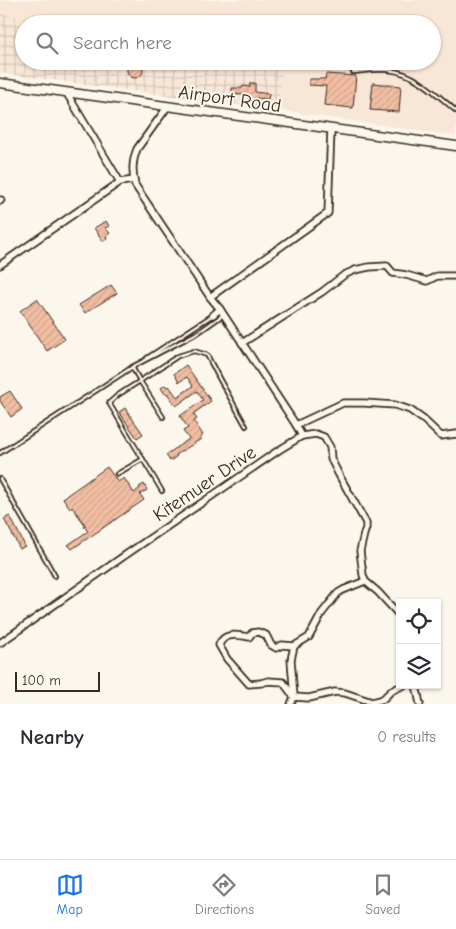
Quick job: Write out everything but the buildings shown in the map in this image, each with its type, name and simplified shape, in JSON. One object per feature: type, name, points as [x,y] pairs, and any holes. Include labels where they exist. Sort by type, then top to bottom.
[{"type":"street","name":"Airport Road","points":[[0,83],[456,146]]},
{"type":"street","points":[[66,92],[120,182]]},
{"type":"street","points":[[168,106],[137,149],[132,172],[135,185],[222,312],[302,436],[316,434],[324,437],[330,447],[331,460],[366,523],[360,551],[365,581],[396,612]]},
{"type":"street","points":[[210,297],[328,213],[331,129]]},
{"type":"street","points":[[0,265],[120,182],[134,180]]},
{"type":"street","points":[[242,343],[322,292],[344,275],[355,270],[387,266],[393,273],[427,281],[437,276],[456,276]]},
{"type":"street","points":[[212,315],[222,312]]},
{"type":"street","points":[[296,425],[343,404],[364,403],[395,406],[410,410],[441,436],[456,434]]},
{"type":"street","name":"Kitemuer Drive","points":[[0,643],[140,545],[302,436]]},
{"type":"street","points":[[365,581],[338,593],[322,613],[309,637],[294,646],[282,645],[276,648],[271,645],[266,635],[258,632],[249,637],[232,635],[219,644],[227,659],[248,684],[261,683],[268,680],[283,682],[294,697],[309,698],[335,692],[345,693],[372,703],[383,699],[396,689]]},
{"type":"street","points":[[291,704],[294,697],[291,660],[294,646]]},
{"type":"street","points":[[417,689],[420,704]]},
{"type":"lane","points":[[353,72],[386,70],[401,72],[427,86],[456,111]]},
{"type":"lane","points":[[132,367],[198,332],[222,312]]},
{"type":"lane","points":[[0,453],[212,315]]},
{"type":"lane","points":[[162,491],[109,403],[118,395],[178,356],[194,351],[207,355],[246,426]]},
{"type":"lane","points":[[132,367],[163,418]]},
{"type":"lane","points":[[117,474],[143,459]]},
{"type":"lane","points":[[0,479],[55,576]]},
{"type":"shaded area","points":[[0,0],[456,0],[456,136],[277,110],[283,70],[441,70],[441,15],[15,16],[0,14]]},
{"type":"shaded area","points":[[0,14],[15,16],[15,70],[283,70],[277,110],[0,73]]}]
